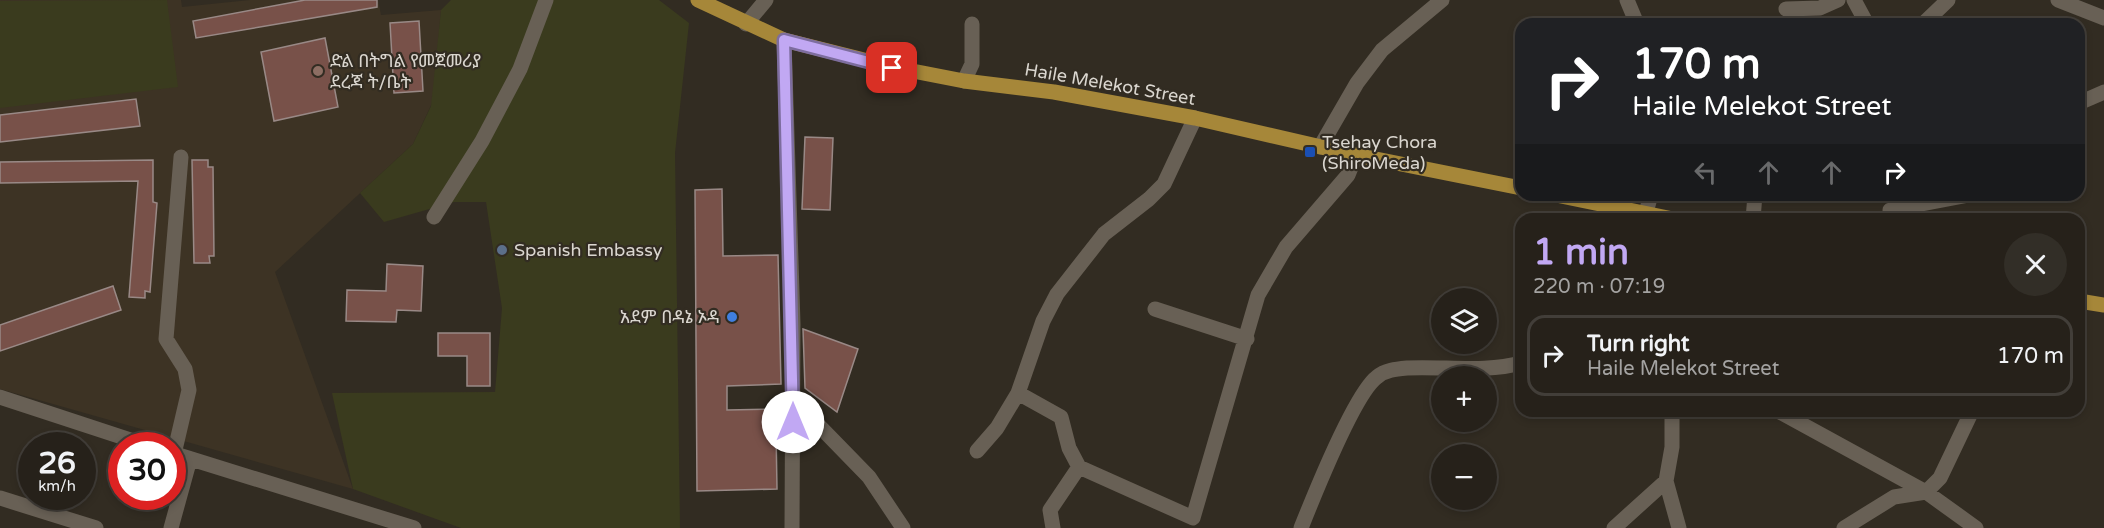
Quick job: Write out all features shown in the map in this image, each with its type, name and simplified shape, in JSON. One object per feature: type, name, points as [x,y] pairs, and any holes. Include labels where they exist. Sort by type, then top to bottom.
[{"type":"main road","name":"Haile Melekot Street","points":[[699,0],[784,40],[892,68],[964,81],[1054,92],[1195,118],[1356,155],[1515,187]]},
{"type":"main road","points":[[1581,201],[1632,213]]},
{"type":"main road","points":[[2085,303],[2104,305]]},
{"type":"street","points":[[434,217],[482,141],[520,69],[546,0]]},
{"type":"street","points":[[746,24],[766,0]]},
{"type":"street","points":[[1320,147],[1351,92],[1382,50],[1442,0]]},
{"type":"street","points":[[1626,0],[1634,18]]},
{"type":"street","points":[[1786,9],[1820,8],[1838,0]]},
{"type":"street","points":[[1854,0],[1864,18]]},
{"type":"street","points":[[1929,18],[1948,0]]},
{"type":"street","points":[[2058,0],[2104,18]]},
{"type":"street","points":[[964,81],[972,64],[972,24]]},
{"type":"street","points":[[784,40],[793,399],[792,528]]},
{"type":"street","points":[[2085,100],[2104,92]]},
{"type":"street","points":[[978,451],[997,428],[1018,393],[1043,321],[1057,294],[1104,234],[1149,200],[1164,184],[1195,118]]},
{"type":"street","points":[[1018,393],[1061,417],[1069,448],[1078,467],[1192,523],[1258,295],[1266,278],[1305,222],[1325,204],[1348,175],[1356,155]]},
{"type":"street","points":[[178,432],[189,390],[185,369],[166,339],[181,157]]},
{"type":"street","points":[[1889,208],[1932,201]]},
{"type":"street","points":[[1155,309],[1247,339]]},
{"type":"street","points":[[1301,528],[1319,483],[1349,421],[1365,390],[1376,377],[1389,370],[1406,368],[1491,367],[1515,364]]},
{"type":"street","points":[[0,397],[108,433]]},
{"type":"street","points":[[793,399],[869,477],[903,528]]},
{"type":"street","points":[[1672,417],[1672,447],[1666,481],[1679,528]]},
{"type":"street","points":[[1790,417],[1926,492],[1976,528]]},
{"type":"street","points":[[1844,528],[1894,497],[1926,492],[1940,478],[1969,417]]},
{"type":"street","points":[[186,458],[414,528]]},
{"type":"street","points":[[171,528],[190,459]]},
{"type":"street","points":[[1053,528],[1050,510],[1078,467]]},
{"type":"street","points":[[1614,528],[1666,481]]},
{"type":"street","points":[[0,498],[96,528]]},
{"type":"shaded area","points":[[0,0],[181,0],[182,7],[250,0],[378,0],[381,15],[441,10],[433,101],[413,144],[275,272],[353,489],[186,442],[186,432],[152,432],[0,389]]},
{"type":"green space","points":[[167,0],[178,87],[0,108],[0,1]]},
{"type":"green space","points":[[451,0],[659,0],[689,23],[675,153],[680,528],[461,528],[353,489],[332,393],[495,392],[502,308],[486,202],[454,202],[384,222],[360,193],[413,144],[431,106],[441,10]]},
{"type":"building","points":[[305,0],[377,0],[377,7],[196,38],[193,21]]},
{"type":"building","points":[[419,21],[423,91],[394,93],[390,23]]},
{"type":"building","points":[[325,38],[338,107],[274,121],[261,52]]},
{"type":"building","points":[[136,99],[140,126],[0,142],[0,115]]},
{"type":"building","points":[[805,137],[833,138],[830,210],[802,209]]},
{"type":"building","points":[[153,160],[153,202],[157,203],[150,292],[145,291],[145,298],[129,297],[138,181],[0,183],[0,162]]},
{"type":"building","points":[[192,160],[208,160],[208,167],[213,167],[214,256],[209,256],[210,263],[194,263]]},
{"type":"building","points":[[722,189],[723,256],[778,255],[781,384],[727,386],[727,410],[779,409],[779,431],[776,431],[777,489],[697,491],[695,190]]},
{"type":"building","points":[[387,264],[423,266],[421,311],[397,310],[396,322],[346,321],[347,290],[386,291]]},
{"type":"building","points":[[113,286],[121,310],[0,351],[0,325]]},
{"type":"building","points":[[803,329],[858,349],[837,412],[805,388]]},
{"type":"building","points":[[438,333],[490,333],[490,386],[467,386],[467,356],[438,356]]},
{"type":"place","name":"ድል በትግል የመጀመሪያ ደረጃ ት/ቤት","points":[[318,71]]},
{"type":"place","name":"Tsehay Chora (ShiroMeda)","points":[[1310,152]]},
{"type":"place","name":"Spanish Embassy","points":[[502,250]]},
{"type":"place","name":"አደም በዳኔ ኦዳ","points":[[732,317]]},
{"type":"route","points":[[793,422],[793,324],[784,40],[892,68]]}]
